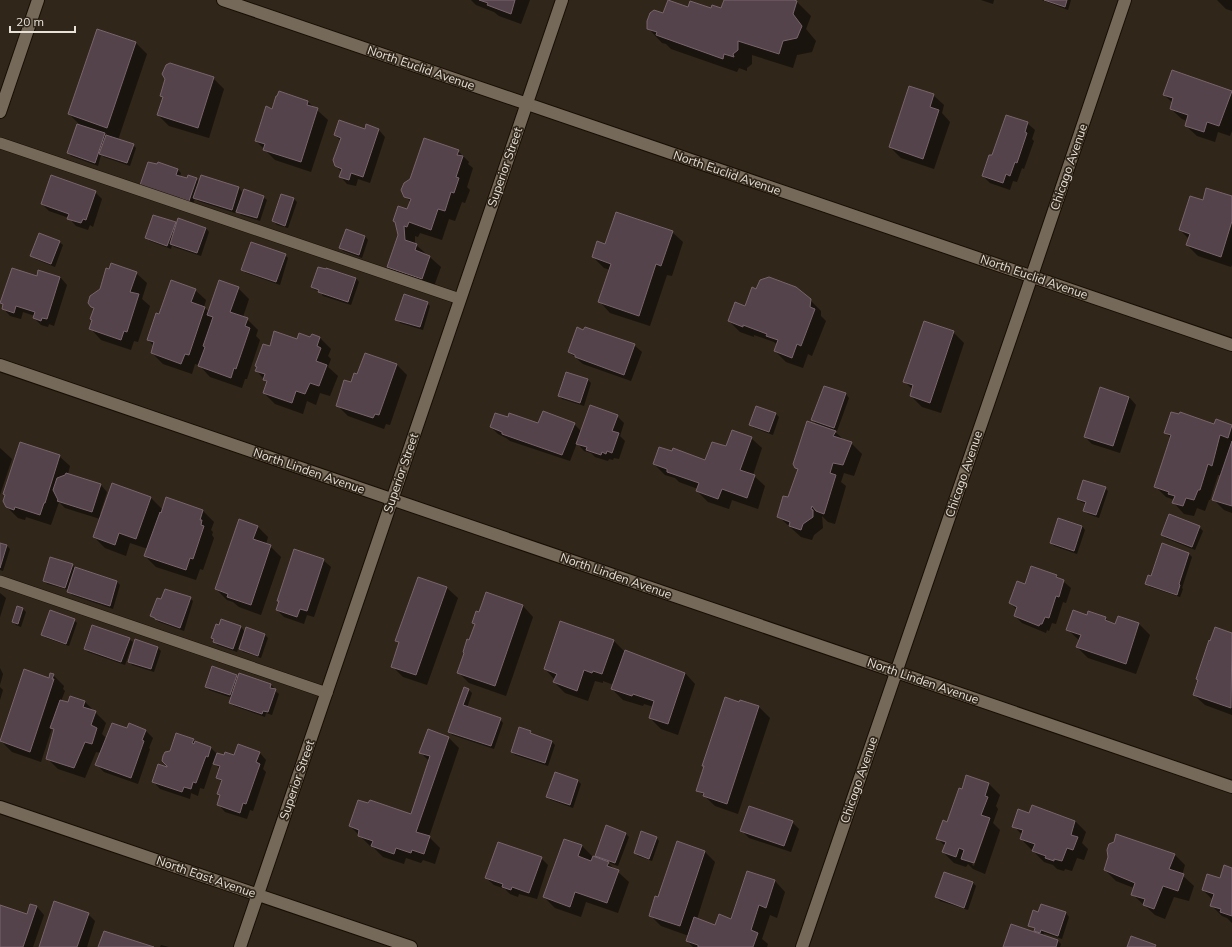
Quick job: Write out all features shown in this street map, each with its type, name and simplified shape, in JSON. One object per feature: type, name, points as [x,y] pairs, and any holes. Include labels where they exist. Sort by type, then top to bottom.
[{"type":"street","points":[[0,112],[38,0]]},
{"type":"street","name":"North Euclid Avenue","points":[[223,0],[1232,345]]},
{"type":"street","name":"Superior Street","points":[[240,947],[562,0]]},
{"type":"street","name":"Chicago Avenue","points":[[802,947],[1032,277],[1125,0]]},
{"type":"street","name":"North Linden Avenue","points":[[0,365],[1232,786]]},
{"type":"street","name":"North East Avenue","points":[[0,807],[412,947]]},
{"type":"lane","points":[[0,143],[460,300]]},
{"type":"lane","points":[[0,581],[326,693]]},
{"type":"building","points":[[479,0],[515,0],[511,14],[487,5],[488,3]]},
{"type":"building","points":[[668,0],[688,7],[690,1],[711,8],[712,5],[721,8],[724,0],[794,0],[797,1],[793,14],[802,26],[797,38],[783,41],[779,54],[738,41],[738,50],[733,54],[734,57],[724,54],[723,59],[656,35],[657,32],[647,29],[647,21],[650,13],[654,10],[663,13]]},
{"type":"building","points":[[1044,0],[1067,0],[1065,7]]},
{"type":"building","points":[[97,29],[136,42],[107,128],[68,114]]},
{"type":"building","points":[[170,63],[214,77],[198,128],[157,115],[163,97],[160,96],[165,79],[162,74],[166,65]]},
{"type":"building","points":[[1172,70],[1232,91],[1219,126],[1207,122],[1204,132],[1185,126],[1188,115],[1170,109],[1173,98],[1163,95]]},
{"type":"building","points":[[909,86],[934,94],[930,107],[939,110],[923,159],[889,147]]},
{"type":"building","points":[[279,91],[308,101],[307,105],[318,108],[301,162],[263,150],[265,144],[255,141],[266,106],[272,109]]},
{"type":"building","points":[[1006,115],[1028,122],[1025,132],[1027,133],[1017,163],[1015,162],[1010,176],[1006,174],[1003,183],[982,176],[989,155],[992,155]]},
{"type":"building","points":[[339,120],[365,129],[366,124],[379,129],[363,177],[351,173],[349,180],[339,177],[342,169],[335,166],[333,160],[341,138],[334,135]]},
{"type":"building","points":[[77,124],[105,133],[95,163],[67,153]]},
{"type":"building","points":[[106,135],[134,144],[127,163],[99,154]]},
{"type":"building","points":[[424,138],[459,150],[457,155],[463,156],[456,177],[459,178],[454,193],[451,192],[445,211],[438,209],[431,230],[409,222],[407,227],[404,226],[405,240],[417,244],[415,250],[430,256],[422,279],[387,267],[398,235],[395,222],[393,221],[398,206],[407,209],[411,199],[404,197],[401,190],[404,183],[410,179]]},
{"type":"building","points":[[148,162],[157,164],[158,162],[178,169],[176,175],[187,178],[188,175],[197,178],[189,201],[179,199],[140,185]]},
{"type":"building","points":[[51,175],[96,191],[86,220],[83,219],[81,223],[67,219],[69,214],[41,204]]},
{"type":"building","points":[[201,175],[239,187],[232,210],[193,198]]},
{"type":"building","points":[[1206,188],[1232,196],[1232,221],[1221,257],[1186,245],[1190,234],[1179,230],[1190,196],[1203,200]]},
{"type":"building","points":[[244,189],[264,196],[257,218],[236,212]]},
{"type":"building","points":[[281,194],[294,198],[285,226],[272,221]]},
{"type":"building","points":[[616,212],[673,231],[661,266],[656,264],[639,316],[598,302],[611,264],[592,257],[597,241],[605,244]]},
{"type":"building","points":[[153,215],[176,222],[167,246],[145,238]]},
{"type":"building","points":[[178,218],[206,228],[197,253],[170,244]]},
{"type":"building","points":[[346,229],[365,236],[359,255],[339,248]]},
{"type":"building","points":[[39,233],[60,241],[51,264],[30,256]]},
{"type":"building","points":[[251,242],[286,254],[276,282],[241,270]]},
{"type":"building","points":[[111,263],[137,272],[130,292],[139,294],[127,332],[124,331],[121,340],[89,329],[92,320],[90,319],[94,308],[88,303],[90,296],[100,289],[106,268],[109,269]]},
{"type":"building","points":[[318,267],[326,268],[356,278],[348,302],[318,292],[319,290],[311,287]]},
{"type":"building","points":[[12,268],[37,276],[38,270],[60,277],[47,319],[42,318],[41,321],[33,318],[35,312],[16,306],[14,313],[2,309],[3,304],[0,303]]},
{"type":"building","points":[[769,277],[796,287],[811,299],[810,307],[815,309],[801,346],[797,344],[792,358],[774,351],[778,340],[766,336],[767,334],[728,321],[735,302],[745,306],[752,287],[756,289],[760,280]]},
{"type":"building","points":[[171,280],[196,289],[191,302],[205,307],[189,355],[185,354],[181,364],[151,353],[154,342],[147,340],[156,313],[159,314]]},
{"type":"building","points":[[219,280],[239,287],[230,312],[248,318],[245,326],[250,328],[236,369],[234,368],[231,378],[198,366],[213,317],[207,315]]},
{"type":"building","points":[[404,294],[428,302],[420,327],[395,320]]},
{"type":"building","points":[[924,321],[954,331],[930,403],[910,396],[913,385],[903,382]]},
{"type":"building","points":[[577,327],[583,330],[585,327],[635,344],[624,375],[575,357],[575,355],[568,352]]},
{"type":"building","points":[[274,331],[297,339],[299,333],[310,337],[312,334],[320,337],[317,346],[321,348],[316,361],[327,365],[319,386],[310,383],[305,394],[296,391],[292,403],[263,393],[267,381],[263,380],[265,374],[255,371],[257,367],[255,366],[263,344],[270,346]]},
{"type":"building","points":[[365,353],[397,364],[379,415],[375,414],[373,418],[336,406],[344,380],[351,382],[354,373],[357,374]]},
{"type":"building","points":[[566,372],[588,379],[580,403],[558,396]]},
{"type":"building","points":[[824,386],[846,393],[834,428],[811,420]]},
{"type":"building","points":[[1100,387],[1129,397],[1113,446],[1084,437]]},
{"type":"building","points":[[590,405],[618,415],[612,431],[619,433],[612,453],[607,451],[606,454],[602,452],[601,455],[586,450],[587,447],[576,444]]},
{"type":"building","points":[[756,406],[776,413],[769,432],[749,425]]},
{"type":"building","points":[[543,411],[575,423],[562,455],[502,434],[502,432],[490,427],[495,413],[508,417],[509,413],[538,423]]},
{"type":"building","points":[[1171,412],[1179,414],[1180,412],[1214,424],[1216,419],[1232,425],[1228,438],[1220,435],[1212,466],[1208,464],[1200,490],[1198,490],[1194,500],[1186,498],[1183,506],[1172,503],[1175,496],[1168,494],[1169,492],[1154,487],[1171,435],[1164,433]]},
{"type":"building","points":[[807,421],[836,431],[833,436],[852,442],[843,465],[833,463],[830,473],[836,475],[824,514],[816,511],[812,506],[811,509],[813,510],[813,517],[803,524],[801,530],[789,526],[790,522],[777,517],[783,496],[788,497],[798,469],[795,468],[793,464]]},
{"type":"building","points":[[732,430],[752,437],[740,470],[755,475],[747,498],[722,489],[718,499],[696,491],[699,483],[667,472],[667,469],[653,464],[659,447],[672,451],[673,448],[705,460],[712,442],[726,446]]},
{"type":"building","points":[[1232,441],[1232,506],[1212,500]]},
{"type":"building","points":[[20,442],[60,455],[40,515],[15,507],[14,510],[6,507],[3,501],[5,495],[3,494]]},
{"type":"building","points":[[66,473],[101,484],[92,512],[57,501],[58,500],[53,490],[57,478],[65,475]]},
{"type":"building","points":[[1083,480],[1106,487],[1096,515],[1083,511],[1086,502],[1077,499]]},
{"type":"building","points":[[112,483],[151,497],[136,539],[119,533],[115,545],[93,537]]},
{"type":"building","points":[[166,497],[203,510],[200,520],[202,520],[201,525],[204,526],[193,559],[190,558],[186,570],[144,556]]},
{"type":"building","points":[[1169,514],[1200,526],[1192,547],[1161,535]]},
{"type":"building","points":[[1058,518],[1082,526],[1074,551],[1050,543]]},
{"type":"building","points":[[239,519],[258,526],[253,539],[271,545],[251,605],[227,597],[228,594],[215,589]]},
{"type":"building","points":[[0,543],[7,545],[0,568]]},
{"type":"building","points":[[1162,543],[1189,553],[1177,595],[1145,584],[1148,575],[1151,576]]},
{"type":"building","points":[[294,549],[324,559],[307,611],[300,609],[297,617],[276,610],[279,601],[277,601]]},
{"type":"building","points":[[50,557],[73,564],[65,588],[43,581]]},
{"type":"building","points":[[1031,566],[1057,575],[1056,577],[1064,580],[1059,597],[1056,596],[1049,618],[1045,617],[1042,624],[1039,626],[1014,616],[1017,607],[1009,603],[1017,581],[1025,584]]},
{"type":"building","points":[[75,567],[117,581],[110,606],[67,592]]},
{"type":"building","points":[[418,577],[447,587],[416,675],[391,667],[399,642],[395,641]]},
{"type":"building","points":[[165,589],[191,597],[180,628],[150,616],[157,598],[161,599]]},
{"type":"building","points":[[486,592],[523,605],[495,686],[457,673],[467,639],[469,640],[475,624],[472,623],[476,611],[479,612]]},
{"type":"building","points":[[17,606],[23,608],[18,624],[12,622]]},
{"type":"building","points":[[50,610],[75,619],[66,644],[41,635]]},
{"type":"building","points":[[1073,610],[1087,615],[1088,611],[1106,617],[1105,620],[1115,624],[1118,616],[1139,623],[1126,664],[1076,647],[1081,635],[1066,630]]},
{"type":"building","points":[[221,619],[241,626],[233,649],[213,642],[214,639],[211,638],[216,624],[219,625]]},
{"type":"building","points":[[560,621],[614,640],[602,674],[584,670],[577,691],[553,682],[557,674],[544,669]]},
{"type":"building","points":[[92,625],[130,638],[121,662],[84,649]]},
{"type":"building","points":[[246,627],[265,634],[258,656],[239,649]]},
{"type":"building","points":[[1215,627],[1232,633],[1231,708],[1193,695],[1198,680],[1196,679]]},
{"type":"building","points":[[135,639],[158,647],[151,669],[128,662]]},
{"type":"building","points":[[625,650],[685,673],[668,724],[649,718],[654,701],[611,689]]},
{"type":"building","points":[[212,666],[237,675],[230,695],[205,687]]},
{"type":"building","points":[[24,669],[49,678],[50,673],[54,674],[52,679],[54,679],[30,752],[0,741]]},
{"type":"building","points":[[239,673],[271,684],[270,688],[276,689],[268,712],[263,711],[262,714],[229,703]]},
{"type":"building","points":[[464,687],[469,689],[463,705],[501,718],[491,746],[448,732]]},
{"type":"building","points":[[70,696],[85,701],[83,707],[96,711],[91,725],[97,728],[92,744],[85,742],[74,768],[46,759],[54,729],[50,728],[60,700],[68,702]]},
{"type":"building","points":[[725,697],[739,702],[740,700],[759,706],[727,804],[703,796],[704,793],[696,791],[704,766],[702,766]]},
{"type":"building","points":[[112,723],[127,728],[129,723],[146,730],[142,740],[144,741],[131,778],[95,765]]},
{"type":"building","points":[[519,727],[531,731],[530,733],[552,741],[545,763],[511,752]]},
{"type":"building","points":[[428,729],[449,737],[416,832],[430,836],[424,854],[412,850],[411,853],[396,848],[394,854],[371,846],[373,841],[358,836],[359,830],[349,826],[358,800],[368,803],[370,800],[411,814],[430,756],[419,753]]},
{"type":"building","points":[[176,733],[194,739],[192,743],[194,744],[195,741],[211,747],[196,783],[193,782],[191,789],[184,787],[182,792],[152,782],[158,764],[167,767],[162,761],[163,756],[165,752],[170,751]]},
{"type":"building","points":[[238,744],[260,752],[256,762],[260,764],[246,804],[243,803],[240,813],[217,805],[220,795],[217,794],[222,780],[216,778],[220,766],[213,764],[217,753],[224,755],[225,752],[234,755]]},
{"type":"building","points":[[555,772],[578,780],[570,805],[546,797]]},
{"type":"building","points":[[966,775],[989,783],[985,796],[988,797],[981,815],[990,818],[974,863],[961,859],[964,850],[959,848],[956,857],[942,852],[946,842],[936,839],[943,820],[947,822],[959,788],[962,789]]},
{"type":"building","points":[[1032,805],[1075,821],[1071,835],[1078,837],[1073,850],[1067,848],[1062,861],[1054,859],[1054,861],[1045,858],[1046,856],[1032,851],[1035,844],[1020,839],[1023,830],[1012,827],[1018,809],[1029,813]]},
{"type":"building","points":[[749,806],[793,821],[784,846],[740,831]]},
{"type":"building","points":[[606,825],[626,833],[615,863],[595,856]]},
{"type":"building","points":[[641,831],[657,837],[649,859],[634,853]]},
{"type":"building","points":[[1116,834],[1175,854],[1169,869],[1184,874],[1178,891],[1163,886],[1154,909],[1143,905],[1145,899],[1131,895],[1135,883],[1104,870],[1108,857],[1107,850],[1109,844],[1114,842]]},
{"type":"building","points":[[564,839],[582,845],[578,856],[591,861],[593,856],[609,862],[607,866],[619,870],[607,903],[575,892],[570,907],[543,897]]},
{"type":"building","points":[[677,841],[705,851],[680,926],[649,916],[655,896],[658,897]]},
{"type":"building","points":[[498,842],[542,857],[529,893],[512,887],[511,890],[502,887],[503,884],[485,878]]},
{"type":"building","points":[[1224,865],[1232,868],[1232,916],[1220,912],[1221,909],[1210,906],[1214,894],[1202,890],[1207,874],[1220,878]]},
{"type":"building","points":[[747,871],[775,880],[766,908],[759,905],[751,930],[758,933],[753,947],[698,947],[698,945],[686,941],[694,917],[715,925],[719,914],[731,919]]},
{"type":"building","points":[[944,872],[973,882],[964,908],[935,897]]},
{"type":"building","points":[[54,901],[89,913],[77,947],[39,947]]},
{"type":"building","points":[[30,904],[37,906],[23,947],[0,947],[0,905],[27,914]]},
{"type":"building","points":[[1041,904],[1066,912],[1058,936],[1041,930],[1040,933],[1034,931],[1035,928],[1028,926],[1033,910],[1038,912]]},
{"type":"building","points":[[1011,924],[1058,940],[1056,947],[1003,947]]},
{"type":"building","points":[[104,931],[154,947],[98,947]]},
{"type":"building","points":[[1131,936],[1156,945],[1155,947],[1127,947]]}]
